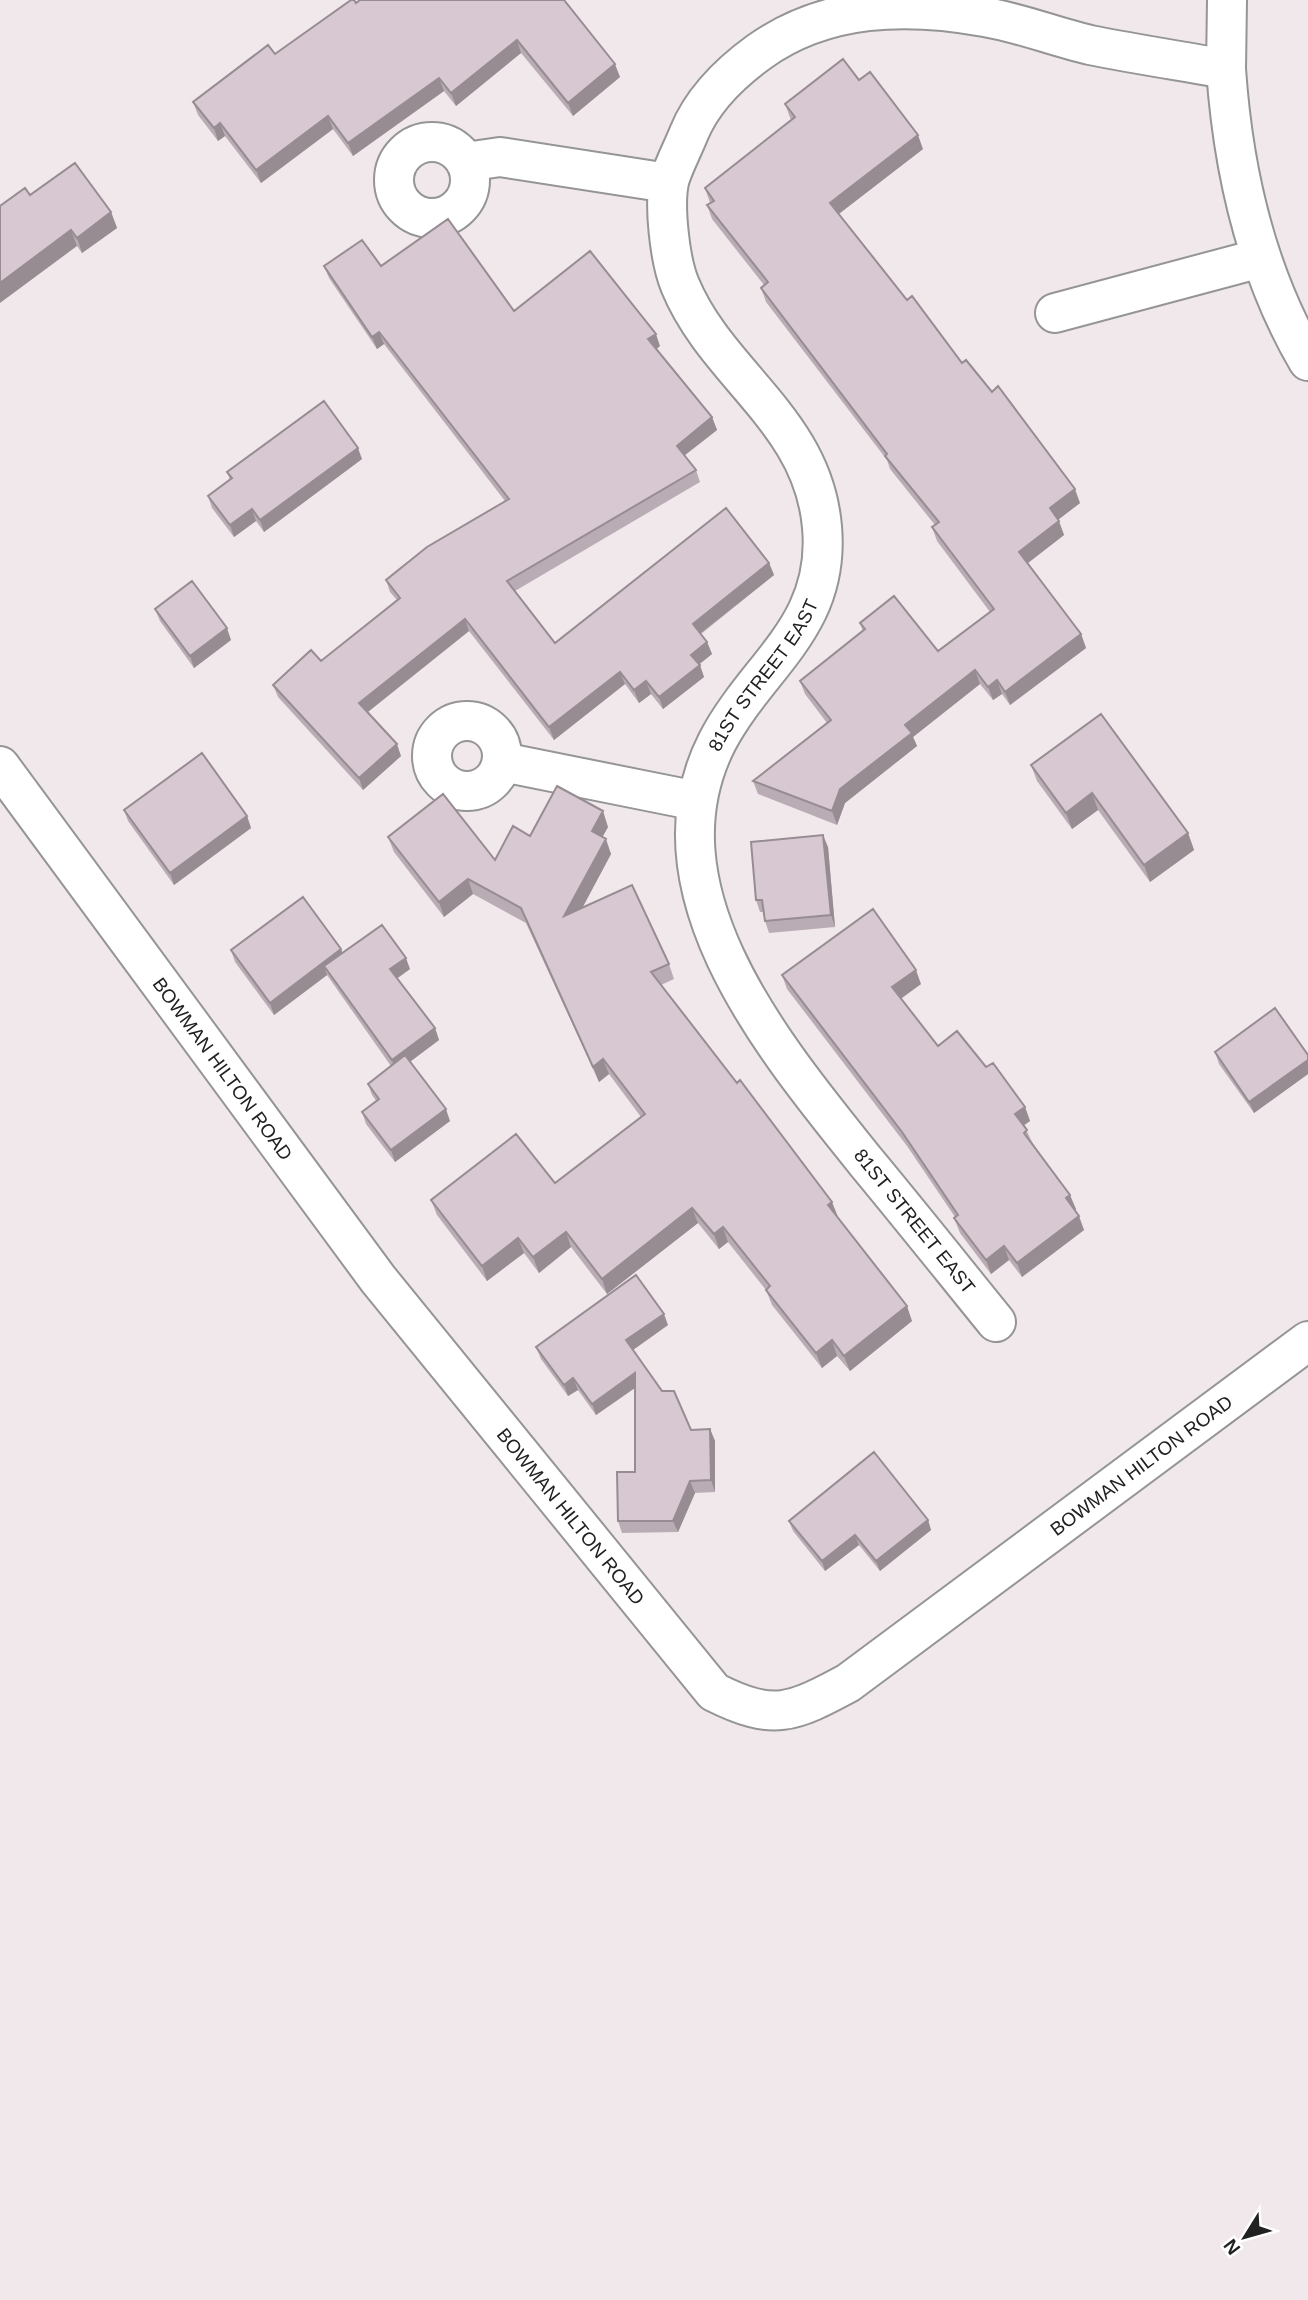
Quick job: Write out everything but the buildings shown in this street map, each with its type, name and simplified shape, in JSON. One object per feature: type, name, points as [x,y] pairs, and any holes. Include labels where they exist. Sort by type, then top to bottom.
[{"type":"street","points":[[1227,0],[1226,69],[1230,124],[1241,185],[1261,258],[1286,319],[1308,361]]},
{"type":"street","points":[[466,162],[500,157],[668,183],[696,115],[733,71],[768,46],[796,32],[851,12],[896,7],[986,17],[1086,44],[1226,69]]},
{"type":"street","name":"81ST STREET EAST","points":[[668,183],[669,228],[678,281],[702,327],[747,378],[809,468],[819,500],[823,534],[821,568],[813,604],[796,635],[725,728],[708,761],[697,801],[696,856],[710,921],[755,1017],[824,1109],[996,1322]]},
{"type":"street","points":[[1055,313],[1261,258]]},
{"type":"street","points":[[502,762],[697,801]]},
{"type":"street","name":"BOWMAN HILTON ROAD","points":[[0,766],[378,1279],[714,1692],[734,1702],[762,1710],[788,1711],[848,1683],[1308,1341]]}]
